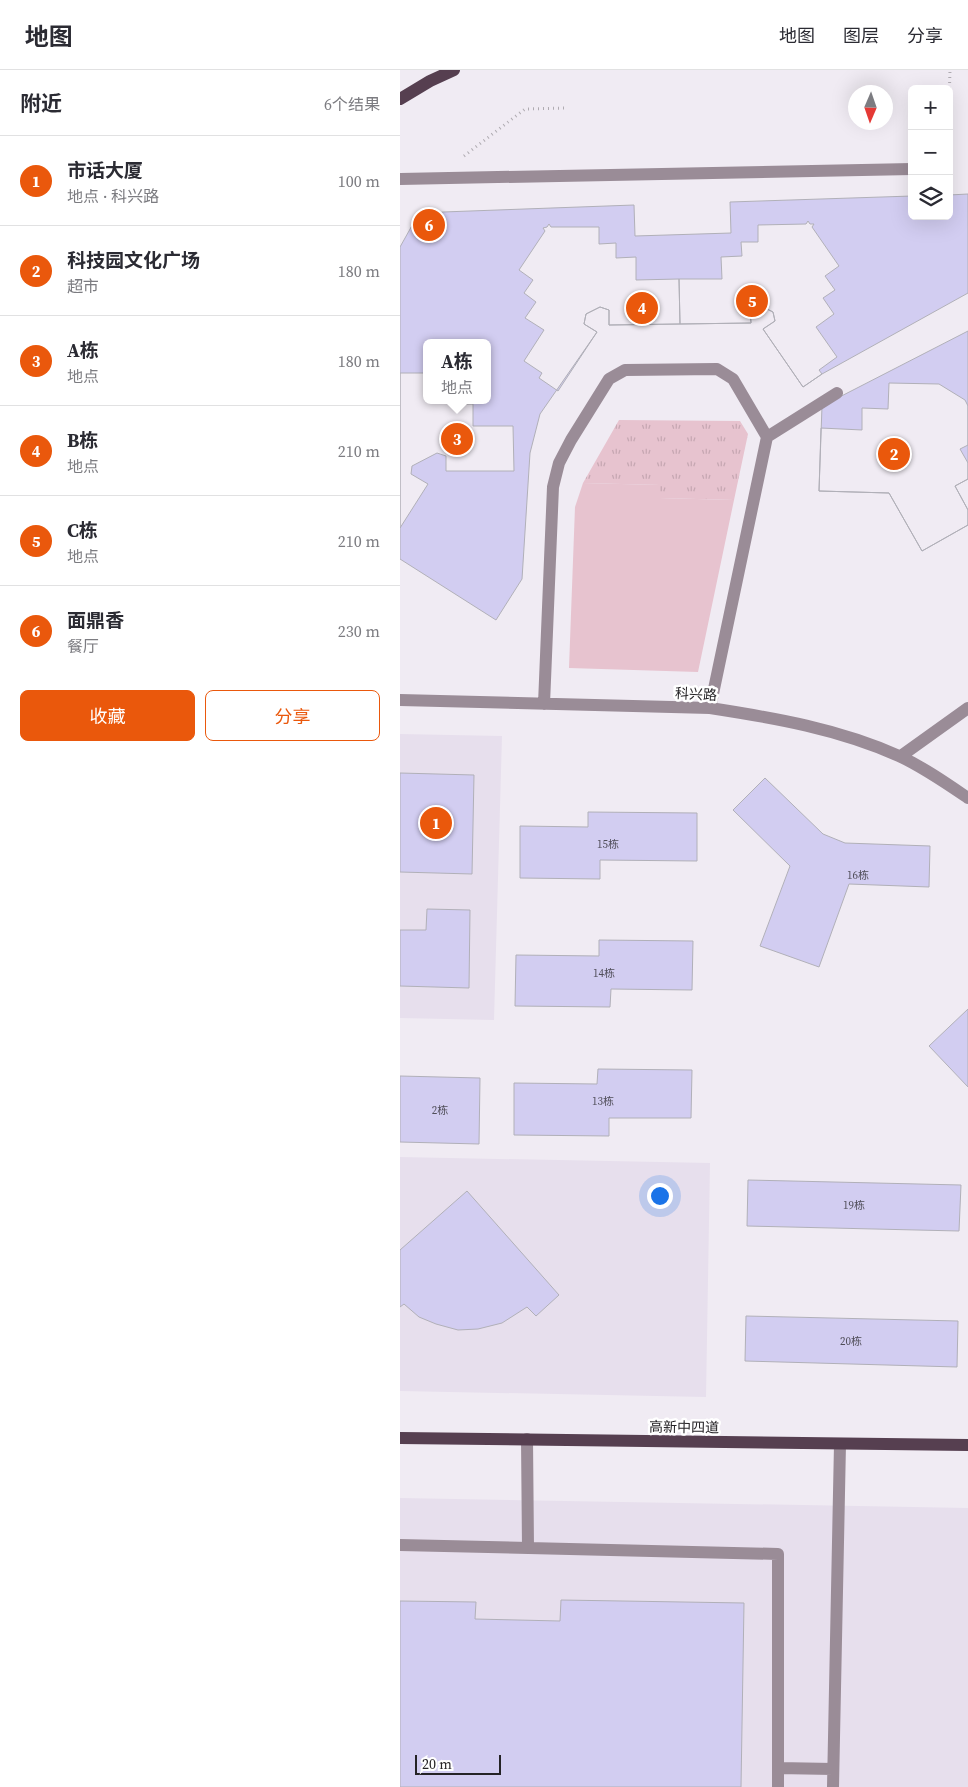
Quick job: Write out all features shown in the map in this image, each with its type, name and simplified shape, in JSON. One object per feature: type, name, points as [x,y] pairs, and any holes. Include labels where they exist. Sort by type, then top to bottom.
[{"type":"main road","points":[[400,99],[430,81],[454,70]]},
{"type":"main road","name":"高新中四道","points":[[400,1438],[968,1445]]},
{"type":"street","points":[[400,179],[908,169]]},
{"type":"street","points":[[544,704],[553,487],[559,463],[571,440],[610,379],[625,370],[717,369],[733,379],[767,437],[710,708]]},
{"type":"street","points":[[767,437],[837,393]]},
{"type":"street","name":"科兴路","points":[[400,700],[710,708],[805,724],[856,739],[900,756],[968,798]]},
{"type":"street","points":[[900,756],[968,708]]},
{"type":"street","points":[[527,1439],[528,1548]]},
{"type":"street","points":[[833,1787],[840,1444]]},
{"type":"street","points":[[400,1545],[778,1554],[778,1787]]},
{"type":"street","points":[[778,1768],[833,1769]]},
{"type":"path","points":[[950,70],[950,85]]},
{"type":"path","points":[[437,177],[525,109],[568,108]]},
{"type":"shaded area","points":[[400,734],[502,736],[494,1020],[400,1018]]},
{"type":"shaded area","points":[[400,1157],[710,1163],[706,1397],[400,1391]]},
{"type":"shaded area","points":[[400,1498],[968,1508],[968,1787],[400,1787]]},
{"type":"green space","points":[[619,420],[740,421],[748,434],[734,500],[660,498],[660,485],[583,483]]},
{"type":"green space","points":[[583,483],[660,485],[660,498],[734,500],[698,672],[569,668],[575,507]]},
{"type":"building","points":[[968,194],[968,293],[822,374],[803,387],[763,329],[775,321],[773,312],[759,305],[750,309],[751,323],[609,325],[609,310],[600,307],[586,314],[584,324],[597,332],[540,414],[530,453],[522,579],[496,620],[400,559],[400,247],[414,222],[422,216],[443,212],[634,205],[635,236],[731,233],[730,202],[908,196],[908,220],[953,220],[953,195]]},
{"type":"building","points":[[808,221],[810,224],[814,224],[812,227],[839,266],[825,276],[835,290],[823,298],[834,314],[816,327],[837,357],[819,370],[822,374],[803,387],[763,329],[775,321],[773,312],[759,305],[750,309],[751,323],[680,324],[679,279],[722,279],[721,257],[742,256],[741,242],[758,242],[758,225],[806,224]]},
{"type":"building","points":[[549,224],[551,227],[599,227],[599,244],[616,243],[616,258],[636,257],[636,280],[679,279],[680,324],[609,325],[609,310],[600,307],[586,314],[584,324],[597,332],[558,391],[539,378],[542,373],[524,361],[544,330],[525,318],[536,302],[524,293],[533,280],[519,270],[545,231],[543,228]]},
{"type":"building","points":[[968,331],[968,479],[955,486],[968,510],[968,525],[922,551],[889,493],[819,491],[822,406]]},
{"type":"building","points":[[400,373],[423,373],[423,404],[473,404],[473,426],[513,426],[514,471],[446,471],[446,456],[437,453],[412,466],[411,474],[428,484],[400,528]]},
{"type":"building","points":[[889,383],[939,384],[965,400],[968,406],[968,445],[960,449],[968,463],[968,479],[955,486],[968,510],[968,525],[922,551],[889,493],[819,491],[821,428],[862,430],[862,408],[888,409]]},
{"type":"building","points":[[400,773],[474,775],[472,874],[400,872]]},
{"type":"building","points":[[765,778],[823,834],[845,843],[930,846],[929,887],[849,884],[819,967],[760,946],[790,866],[733,810]]},
{"type":"building","points":[[588,812],[697,813],[697,861],[600,860],[600,879],[520,878],[520,826],[588,827]]},
{"type":"building","points":[[427,909],[470,910],[469,988],[400,986],[400,930],[426,930]]},
{"type":"building","points":[[599,940],[693,941],[692,990],[611,989],[610,1007],[515,1006],[516,955],[599,956]]},
{"type":"building","points":[[968,1009],[968,1087],[929,1046]]},
{"type":"building","points":[[598,1069],[692,1070],[691,1118],[609,1118],[609,1136],[514,1135],[514,1083],[597,1084]]},
{"type":"building","points":[[400,1076],[480,1078],[479,1144],[400,1142]]},
{"type":"building","points":[[748,1180],[961,1185],[959,1231],[747,1226]]},
{"type":"building","points":[[467,1191],[559,1295],[536,1316],[527,1307],[502,1323],[478,1329],[458,1330],[419,1317],[404,1304],[400,1307],[400,1250]]},
{"type":"building","points":[[746,1316],[958,1321],[957,1367],[745,1361]]},
{"type":"building","points":[[561,1600],[744,1603],[741,1787],[400,1787],[400,1601],[476,1602],[475,1619],[560,1621]]},
{"type":"place","name":"面鼎香","points":[[429,225]]},
{"type":"place","name":"C栋","points":[[752,301]]},
{"type":"place","name":"B栋","points":[[642,308]]},
{"type":"place","name":"A栋","points":[[457,439]]},
{"type":"place","name":"科技园文化广场","points":[[894,454]]},
{"type":"place","name":"市话大厦","points":[[436,823]]}]
